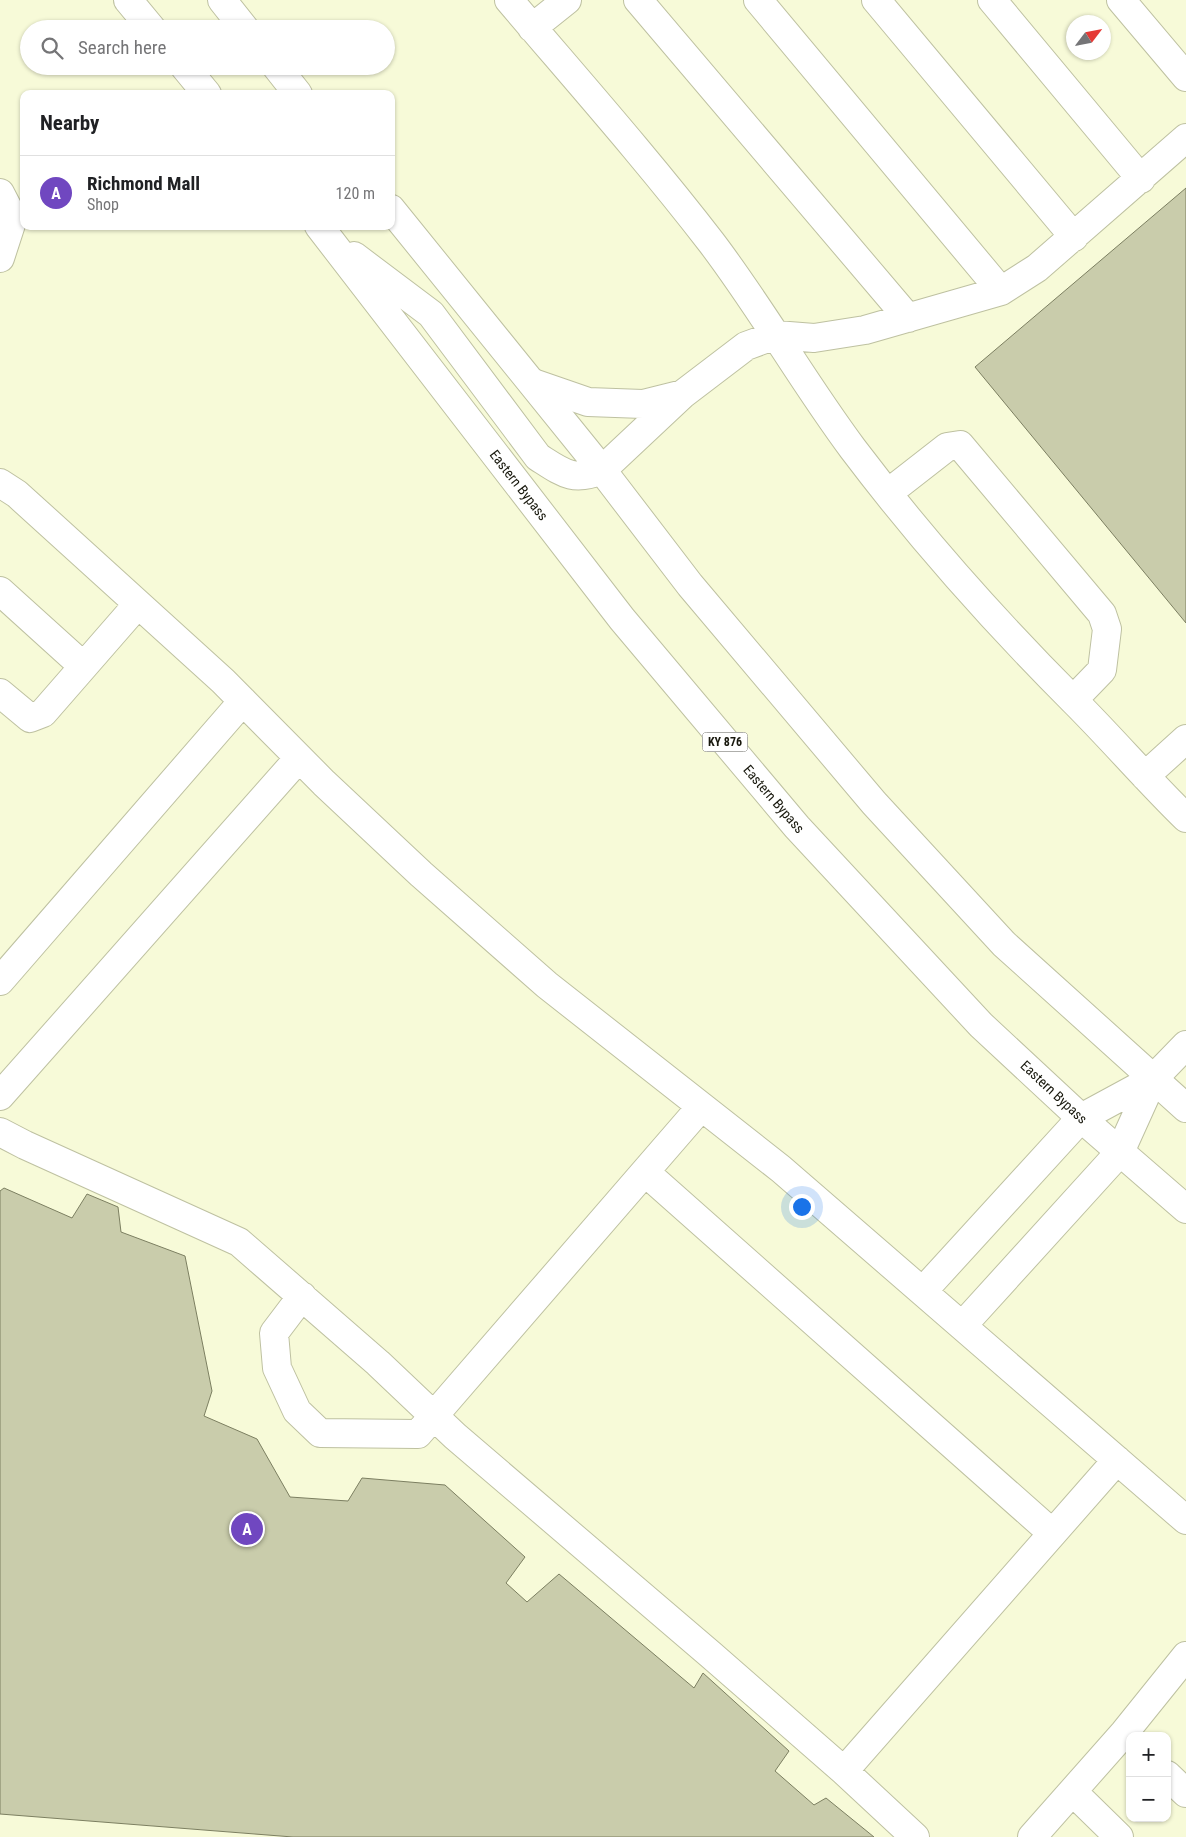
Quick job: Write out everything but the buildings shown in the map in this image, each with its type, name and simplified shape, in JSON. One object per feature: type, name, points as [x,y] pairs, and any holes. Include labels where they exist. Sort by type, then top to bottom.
[{"type":"main road","points":[[128,0],[145,20]]},
{"type":"main road","points":[[222,0],[238,20]]},
{"type":"main road","points":[[509,0],[661,179],[744,287],[824,407],[888,493],[987,610],[1053,682],[1073,700],[1186,818]]},
{"type":"main road","points":[[532,28],[567,0]]},
{"type":"main road","points":[[638,0],[908,318]]},
{"type":"main road","points":[[758,0],[1001,291]]},
{"type":"main road","points":[[876,0],[1074,237]]},
{"type":"main road","points":[[992,0],[1141,179]]},
{"type":"main road","points":[[1121,0],[1186,77]]},
{"type":"main road","points":[[191,75],[204,90]]},
{"type":"main road","points":[[283,75],[295,90]]},
{"type":"main road","points":[[322,230],[431,314],[538,457],[560,471],[574,477],[587,476],[602,470],[682,394],[746,346],[776,335],[814,338],[865,330],[1001,291],[1037,268],[1186,138]]},
{"type":"main road","points":[[0,193],[13,218],[0,258]]},
{"type":"main road","points":[[395,214],[533,383],[690,585],[874,803],[1004,944],[1186,1108]]},
{"type":"main road","name":"Eastern Bypass","points":[[322,230],[622,619],[796,827],[981,1025],[1081,1118],[1186,1209]]},
{"type":"main road","points":[[533,383],[588,402],[643,404],[682,394]]},
{"type":"main road","points":[[888,493],[947,447],[960,445],[1102,614],[1107,629],[1102,670],[1073,700]]},
{"type":"main road","points":[[0,483],[17,494],[138,604],[243,701],[299,758],[421,874],[547,985],[781,1169],[1186,1520]]},
{"type":"main road","points":[[0,591],[84,666]]},
{"type":"main road","points":[[0,693],[30,718],[43,713],[138,604]]},
{"type":"main road","points":[[0,981],[243,701]]},
{"type":"main road","points":[[1145,776],[1186,740]]},
{"type":"main road","points":[[0,1096],[299,758]]},
{"type":"main road","points":[[923,1291],[1081,1118],[1153,1079],[1186,1045]]},
{"type":"main road","points":[[962,1326],[1120,1152],[1153,1079]]},
{"type":"main road","points":[[302,1296],[274,1333],[277,1368],[297,1410],[320,1433],[418,1434],[701,1107]]},
{"type":"main road","points":[[0,1132],[239,1242],[302,1296],[434,1416],[844,1771],[916,1837]]},
{"type":"main road","points":[[645,1172],[1052,1533]]},
{"type":"main road","points":[[844,1771],[1117,1460]]},
{"type":"main road","points":[[1130,1732],[1186,1656]]},
{"type":"main road","points":[[1032,1837],[1126,1737]]},
{"type":"main road","points":[[1169,1777],[1186,1793]]},
{"type":"main road","points":[[1073,1792],[1119,1837]]},
{"type":"place","name":"Richmond Mall","points":[[247,1529]]}]
